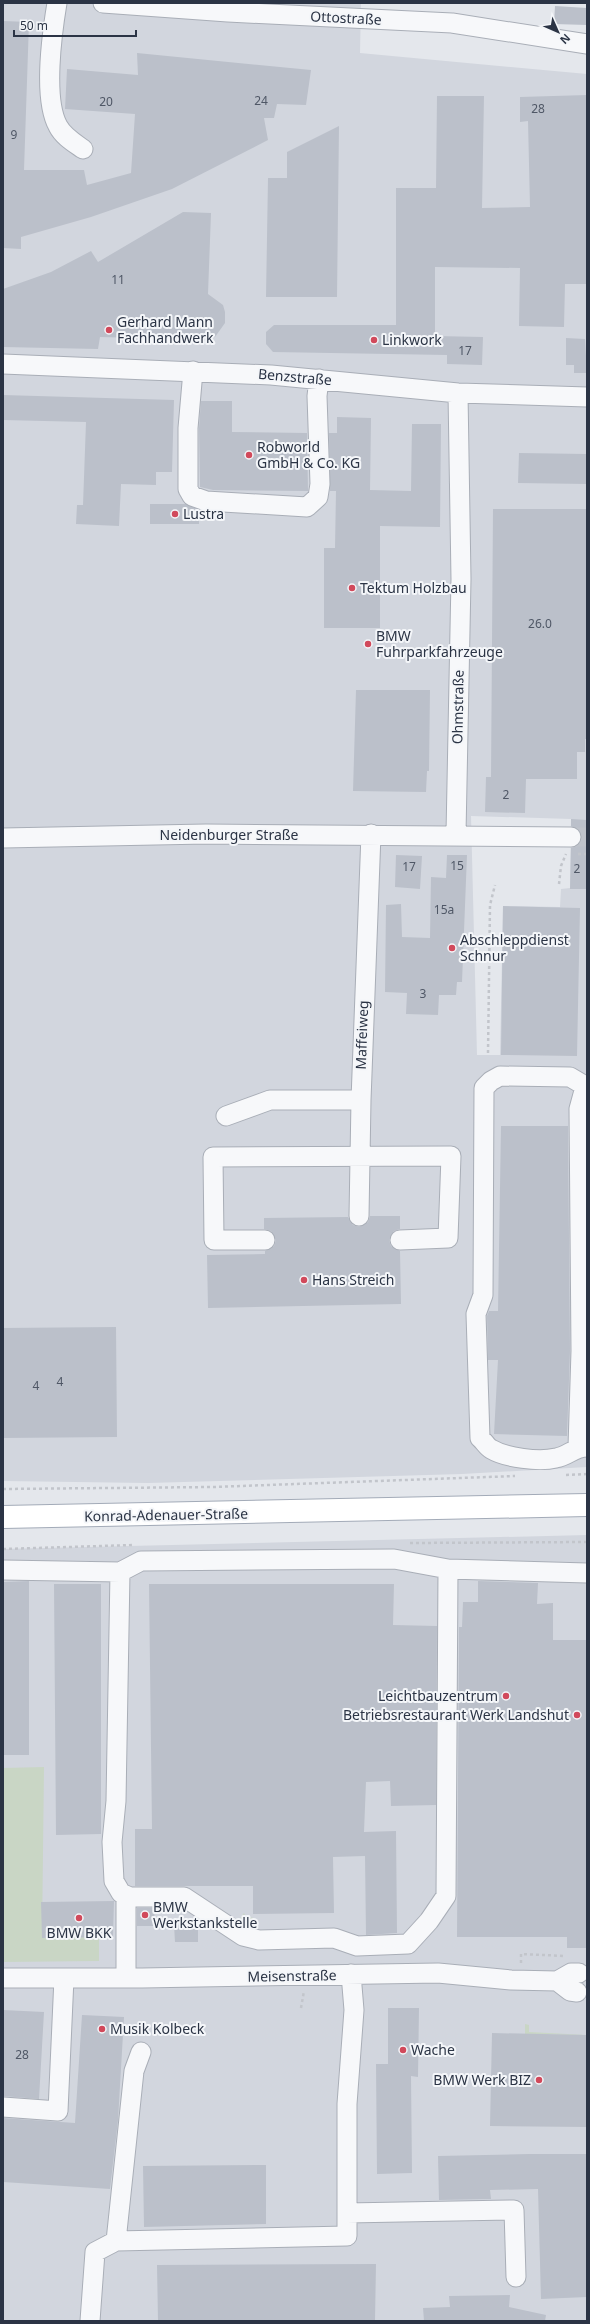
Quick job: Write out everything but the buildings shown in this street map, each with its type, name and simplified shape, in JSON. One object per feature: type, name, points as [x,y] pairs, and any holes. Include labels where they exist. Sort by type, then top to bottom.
[{"type":"main road","name":"Konrad-Adenauer-Straße","points":[[3,1517],[329,1512],[587,1505]]},
{"type":"street","points":[[57,3],[51,39],[51,91],[53,112],[57,126],[64,134],[83,149]]},
{"type":"street","name":"Ottostraße","points":[[103,3],[228,12],[452,23],[587,44]]},
{"type":"street","name":"Benzstraße","points":[[3,364],[193,371],[319,379],[458,393],[587,397]]},
{"type":"street","points":[[193,371],[188,428],[188,489],[192,496],[206,501],[307,506],[318,497],[320,484],[317,396],[319,379]]},
{"type":"street","name":"Ohmstraße","points":[[456,834],[461,579],[458,393]]},
{"type":"street","name":"Maffeiweg","points":[[359,1216],[361,1100],[371,834]]},
{"type":"street","points":[[456,834],[568,845]]},
{"type":"street","name":"Neidenburger Straße","points":[[3,838],[456,834]]},
{"type":"street","points":[[500,1076],[570,1077],[586,1087],[580,1109],[583,1447],[555,1458],[525,1459],[491,1449],[480,1438],[476,1314],[483,1295],[484,1088],[491,1081],[500,1076]]},
{"type":"street","points":[[226,1116],[270,1100],[361,1100]]},
{"type":"street","points":[[265,1240],[214,1240],[213,1157],[451,1156],[448,1238],[400,1240]]},
{"type":"street","points":[[3,1570],[120,1572],[141,1561],[394,1559],[448,1569],[587,1573]]},
{"type":"street","points":[[120,1572],[116,1801],[112,1842],[114,1881],[121,1893],[130,1898],[184,1898],[243,1936],[259,1940],[334,1938],[357,1946],[408,1944],[429,1921],[446,1896],[448,1569]]},
{"type":"street","points":[[126,1896],[126,1978]]},
{"type":"street","points":[[576,1965],[572,1973],[557,1981],[570,1991],[577,1992]]},
{"type":"street","name":"Meisenstraße","points":[[3,1978],[126,1978],[438,1973],[521,1980],[557,1981]]},
{"type":"street","points":[[90,2321],[94,2252],[116,2241],[347,2236],[347,2104],[354,2010],[351,1974]]},
{"type":"street","points":[[3,2107],[58,2111],[64,1978]]},
{"type":"street","points":[[116,2241],[134,2071],[140,2052]]},
{"type":"street","points":[[347,2213],[514,2210],[516,2277]]},
{"type":"path","points":[[559,884],[561,866],[568,845]]},
{"type":"path","points":[[488,1053],[490,905],[495,885]]},
{"type":"path","points":[[565,1475],[587,1474]]},
{"type":"path","points":[[3,1489],[213,1487],[521,1476]]},
{"type":"path","points":[[521,1980],[521,1954],[576,1965]]},
{"type":"shaded area","points":[[3,3],[361,3],[360,53],[587,74],[587,1467],[462,1474],[148,1483],[3,1481]],"holes":[[[471,816],[571,819],[570,888],[561,889],[560,907],[503,906],[500,1055],[477,1055]]]},
{"type":"shaded area","points":[[587,1535],[587,2321],[3,2321],[3,1549]]},
{"type":"green space","points":[[44,1767],[42,1938],[99,1937],[99,1961],[3,1962],[3,1768]]},
{"type":"green space","points":[[244,1913],[246,1917],[254,1918],[255,1929],[237,1923]]},
{"type":"green space","points":[[525,2024],[529,2025],[529,2032],[587,2035],[525,2034]]},
{"type":"tunnel","points":[[571,837],[587,837]]},
{"type":"place","name":"Gerhard Mann Fachhandwerk","points":[[109,330]]},
{"type":"place","name":"Linkwork","points":[[374,340]]},
{"type":"place","name":"Robworld GmbH & Co. KG","points":[[249,455]]},
{"type":"place","name":"Lustra","points":[[175,514]]},
{"type":"place","name":"Tektum Holzbau","points":[[352,588]]},
{"type":"place","name":"BMW Fuhrparkfahrzeuge","points":[[368,644]]},
{"type":"place","name":"Abschleppdienst Schnur","points":[[452,948]]},
{"type":"place","name":"Hans Streich","points":[[304,1280]]},
{"type":"place","name":"Leichtbauzentrum","points":[[506,1696]]},
{"type":"place","name":"Betriebsrestaurant Werk Landshut","points":[[577,1715]]},
{"type":"place","name":"BMW Werkstankstelle","points":[[145,1915]]},
{"type":"place","name":"BMW BKK","points":[[79,1918]]},
{"type":"place","name":"Musik Kolbeck","points":[[102,2029]]},
{"type":"place","name":"Wache","points":[[403,2050]]},
{"type":"place","name":"BMW Werk BIZ","points":[[539,2080]]}]
